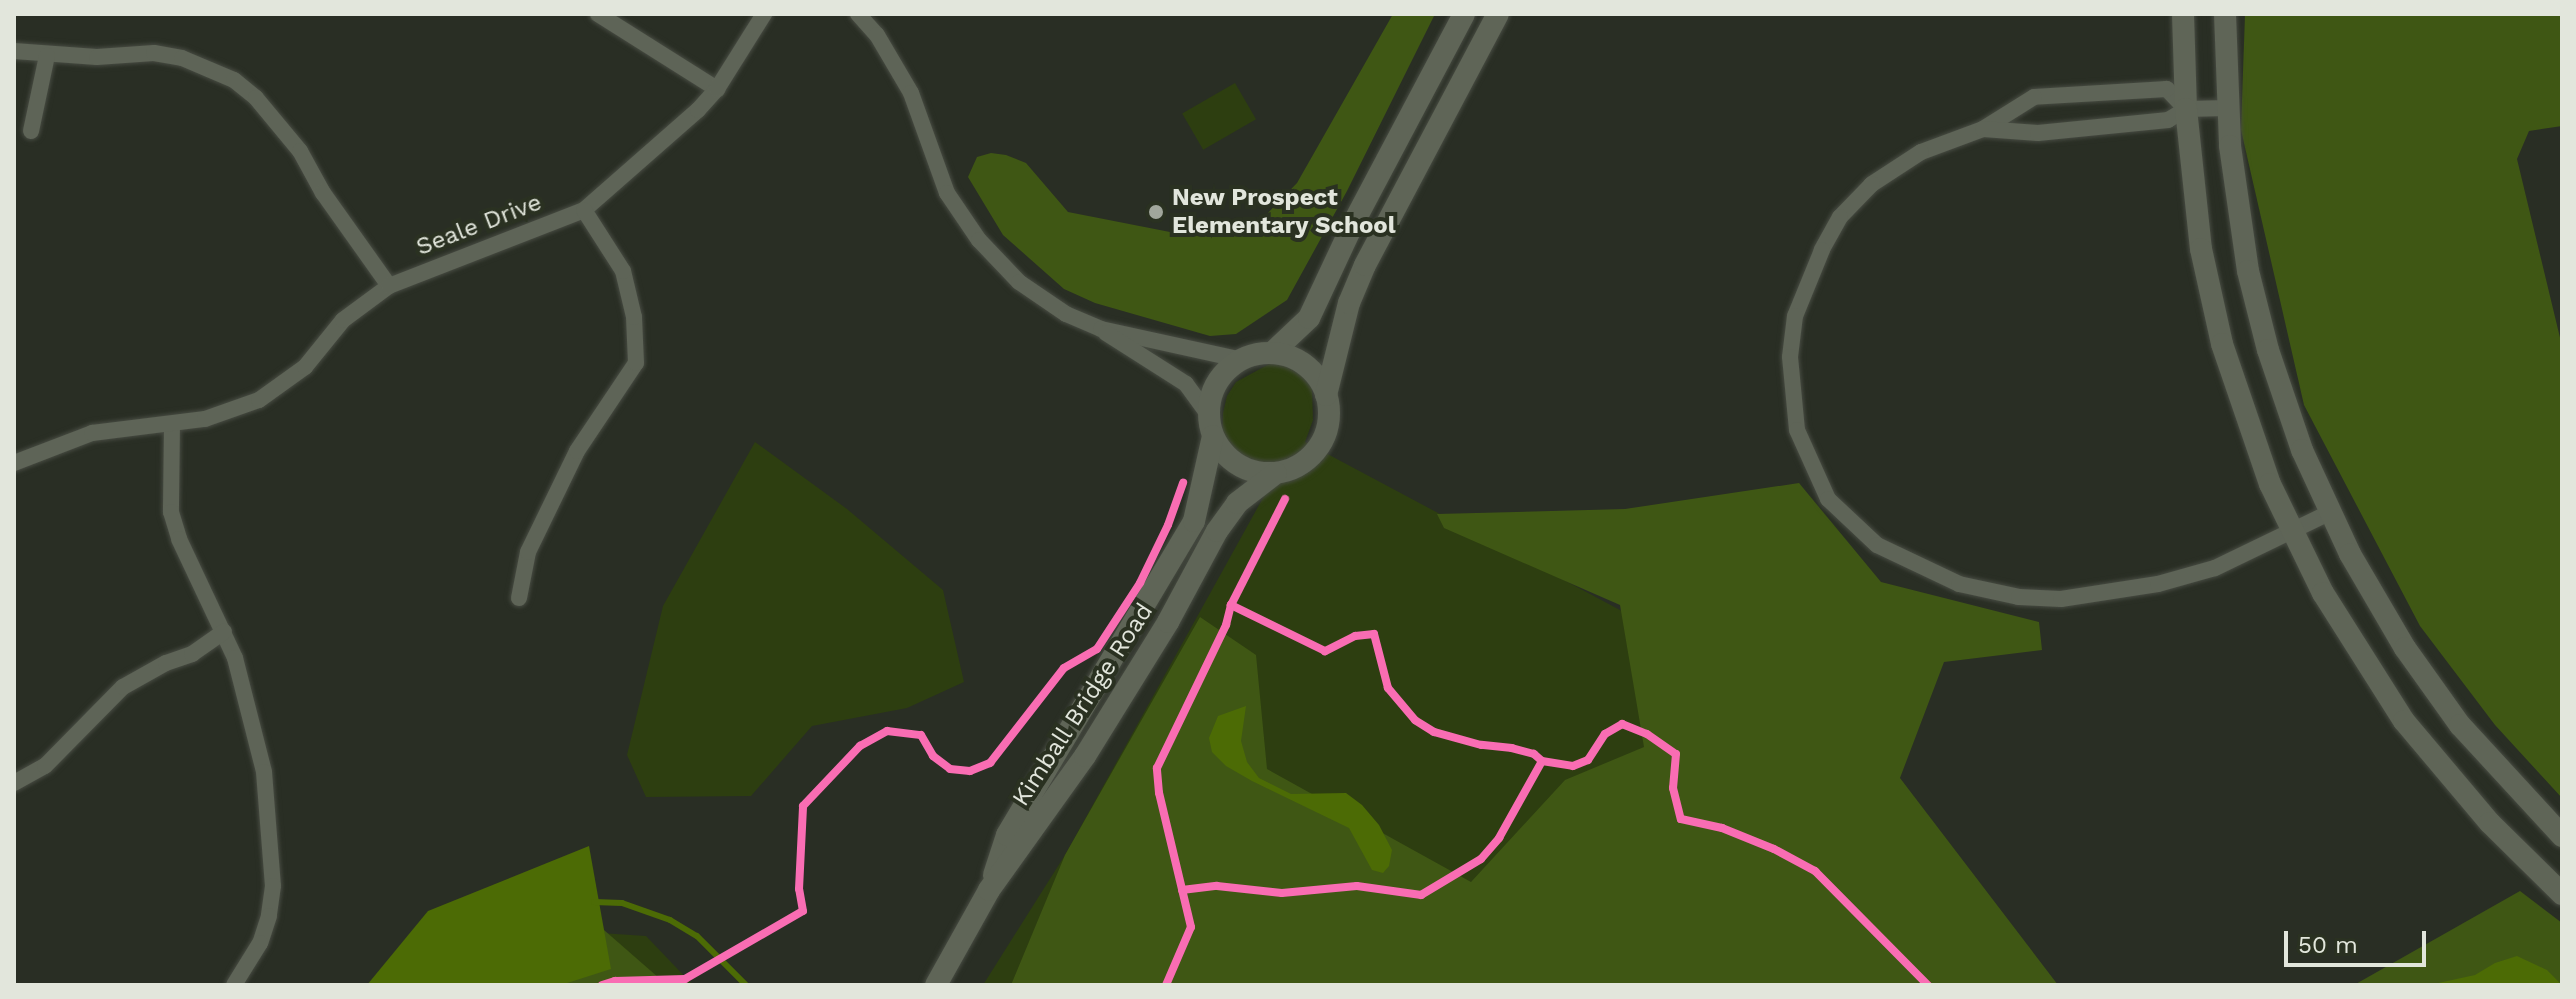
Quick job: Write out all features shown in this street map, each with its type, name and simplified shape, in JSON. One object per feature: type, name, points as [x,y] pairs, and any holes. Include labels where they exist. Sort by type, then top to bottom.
[{"type":"street","points":[[598,14],[717,89]]},
{"type":"street","name":"Seale Drive","points":[[14,463],[92,433],[172,424],[232,411],[283,385],[305,367],[343,320],[389,286],[584,210],[677,129],[717,89],[764,14]]},
{"type":"street","points":[[858,14],[877,35],[911,93],[947,193],[979,240],[1019,282],[1041,299],[1101,329],[1186,384],[1223,453],[1238,465],[1256,472],[1276,473],[1304,462],[1323,441],[1329,422],[1326,395],[1308,367],[1291,357],[1272,353],[1242,360],[1101,329]]},
{"type":"street","points":[[1272,353],[1309,318],[1355,220],[1464,14]]},
{"type":"street","points":[[1326,395],[1349,303],[1365,265],[1498,14]]},
{"type":"street","points":[[2183,14],[2186,109],[2195,211],[2216,320],[2254,443],[2292,532],[2348,637],[2404,721],[2490,823],[2562,894]]},
{"type":"street","points":[[2225,14],[2228,108],[2240,228],[2258,313],[2284,402],[2329,513],[2377,603],[2438,694],[2491,761],[2562,836]]},
{"type":"street","points":[[14,51],[47,56],[97,57],[154,53],[209,67],[234,80],[256,98],[300,151],[323,193],[389,286]]},
{"type":"street","points":[[31,131],[47,56]]},
{"type":"street","points":[[2186,109],[2167,89],[2034,97],[1983,129],[1921,152],[1872,184],[1840,217],[1807,283],[1795,316],[1790,357],[1791,393],[1797,430],[1828,499],[1868,538],[1897,556],[1959,584],[2019,597],[2061,599],[2158,584],[2215,568],[2329,513]]},
{"type":"street","points":[[1983,129],[2038,133],[2168,120],[2186,109],[2228,108]]},
{"type":"street","points":[[519,598],[528,552],[577,451],[636,363],[634,317],[623,271],[584,210]]},
{"type":"street","points":[[1211,426],[1211,397],[1220,378],[1242,360]]},
{"type":"street","points":[[172,424],[171,512],[179,539],[235,658],[264,772],[273,886],[260,943],[234,985]]},
{"type":"street","name":"Kimball Bridge Road","points":[[989,890],[1007,835],[1194,521],[1211,426]]},
{"type":"street","name":"Kimball Bridge Road","points":[[936,985],[989,890],[1105,725],[1168,622],[1217,531],[1237,503],[1276,473]]},
{"type":"street","points":[[14,783],[45,766],[123,687],[166,663],[192,654],[224,632]]},
{"type":"shaded area","points":[[1393,14],[1435,14],[1347,191],[1287,300],[1236,334],[1210,336],[1095,303],[1064,289],[1003,235],[968,177],[977,157],[991,153],[1006,155],[1026,163],[1068,212],[1170,232],[1210,233],[1260,221],[1297,183]]},
{"type":"shaded area","points":[[2245,14],[2562,14],[2562,126],[2529,131],[2517,159],[2562,346],[2562,798],[2495,725],[2420,626],[2304,405],[2241,130]]},
{"type":"shaded area","points":[[1235,83],[1256,119],[1203,150],[1182,114]]},
{"type":"shaded area","points":[[1273,362],[1288,364],[1299,370],[1312,389],[1313,420],[1305,442],[1678,641],[1636,985],[983,985],[1065,855],[1284,460],[1266,467],[1245,464],[1229,456],[1222,439],[1227,396],[1236,382]]},
{"type":"shaded area","points":[[755,442],[847,509],[943,590],[964,682],[907,708],[812,726],[751,796],[646,797],[627,755],[663,606]]},
{"type":"shaded area","points":[[1799,483],[1881,582],[2039,622],[2042,650],[1944,662],[1900,778],[2058,985],[1011,985],[1065,855],[1200,617],[1256,655],[1267,769],[1471,882],[1565,780],[1644,747],[1620,605],[1444,528],[1437,514],[1625,509]]},
{"type":"shaded area","points":[[1246,706],[1241,741],[1247,762],[1259,778],[1291,794],[1346,793],[1362,805],[1379,825],[1392,850],[1389,866],[1383,873],[1372,870],[1349,828],[1252,781],[1226,766],[1212,752],[1209,738],[1218,716]]},
{"type":"shaded area","points":[[589,846],[611,969],[561,985],[367,985],[428,911]]},
{"type":"shaded area","points":[[2520,891],[2562,923],[2562,985],[2354,985]]},
{"type":"shaded area","points":[[588,916],[667,985],[550,985]]},
{"type":"shaded area","points":[[556,930],[646,936],[693,985],[476,985]]},
{"type":"shaded area","points":[[2517,956],[2547,970],[2562,985],[2429,985],[2475,975],[2495,963]]},
{"type":"waterway","points":[[594,902],[622,903],[670,920],[697,936],[746,985]]},
{"type":"cycle path","points":[[602,985],[615,981],[685,979],[803,911],[799,889],[803,806],[860,746],[887,731],[921,735],[933,756],[950,769],[970,771],[990,763],[1064,668],[1097,649],[1140,583],[1168,525],[1183,483]]},
{"type":"cycle path","points":[[1166,985],[1191,927],[1159,793],[1157,768],[1226,625],[1231,605],[1285,499]]},
{"type":"cycle path","points":[[1182,890],[1217,886],[1282,893],[1357,886],[1421,895],[1481,859],[1499,838],[1542,761],[1534,754],[1512,748],[1481,745],[1434,732],[1415,720],[1388,688],[1374,634],[1355,636],[1325,651],[1231,605]]},
{"type":"cycle path","points":[[1542,761],[1573,766],[1588,760],[1605,734],[1622,724],[1647,734],[1676,754],[1673,788],[1681,819],[1722,828],[1774,849],[1815,871],[1928,985]]},
{"type":"place","name":"New Prospect Elementary School","points":[[1156,212]]}]
